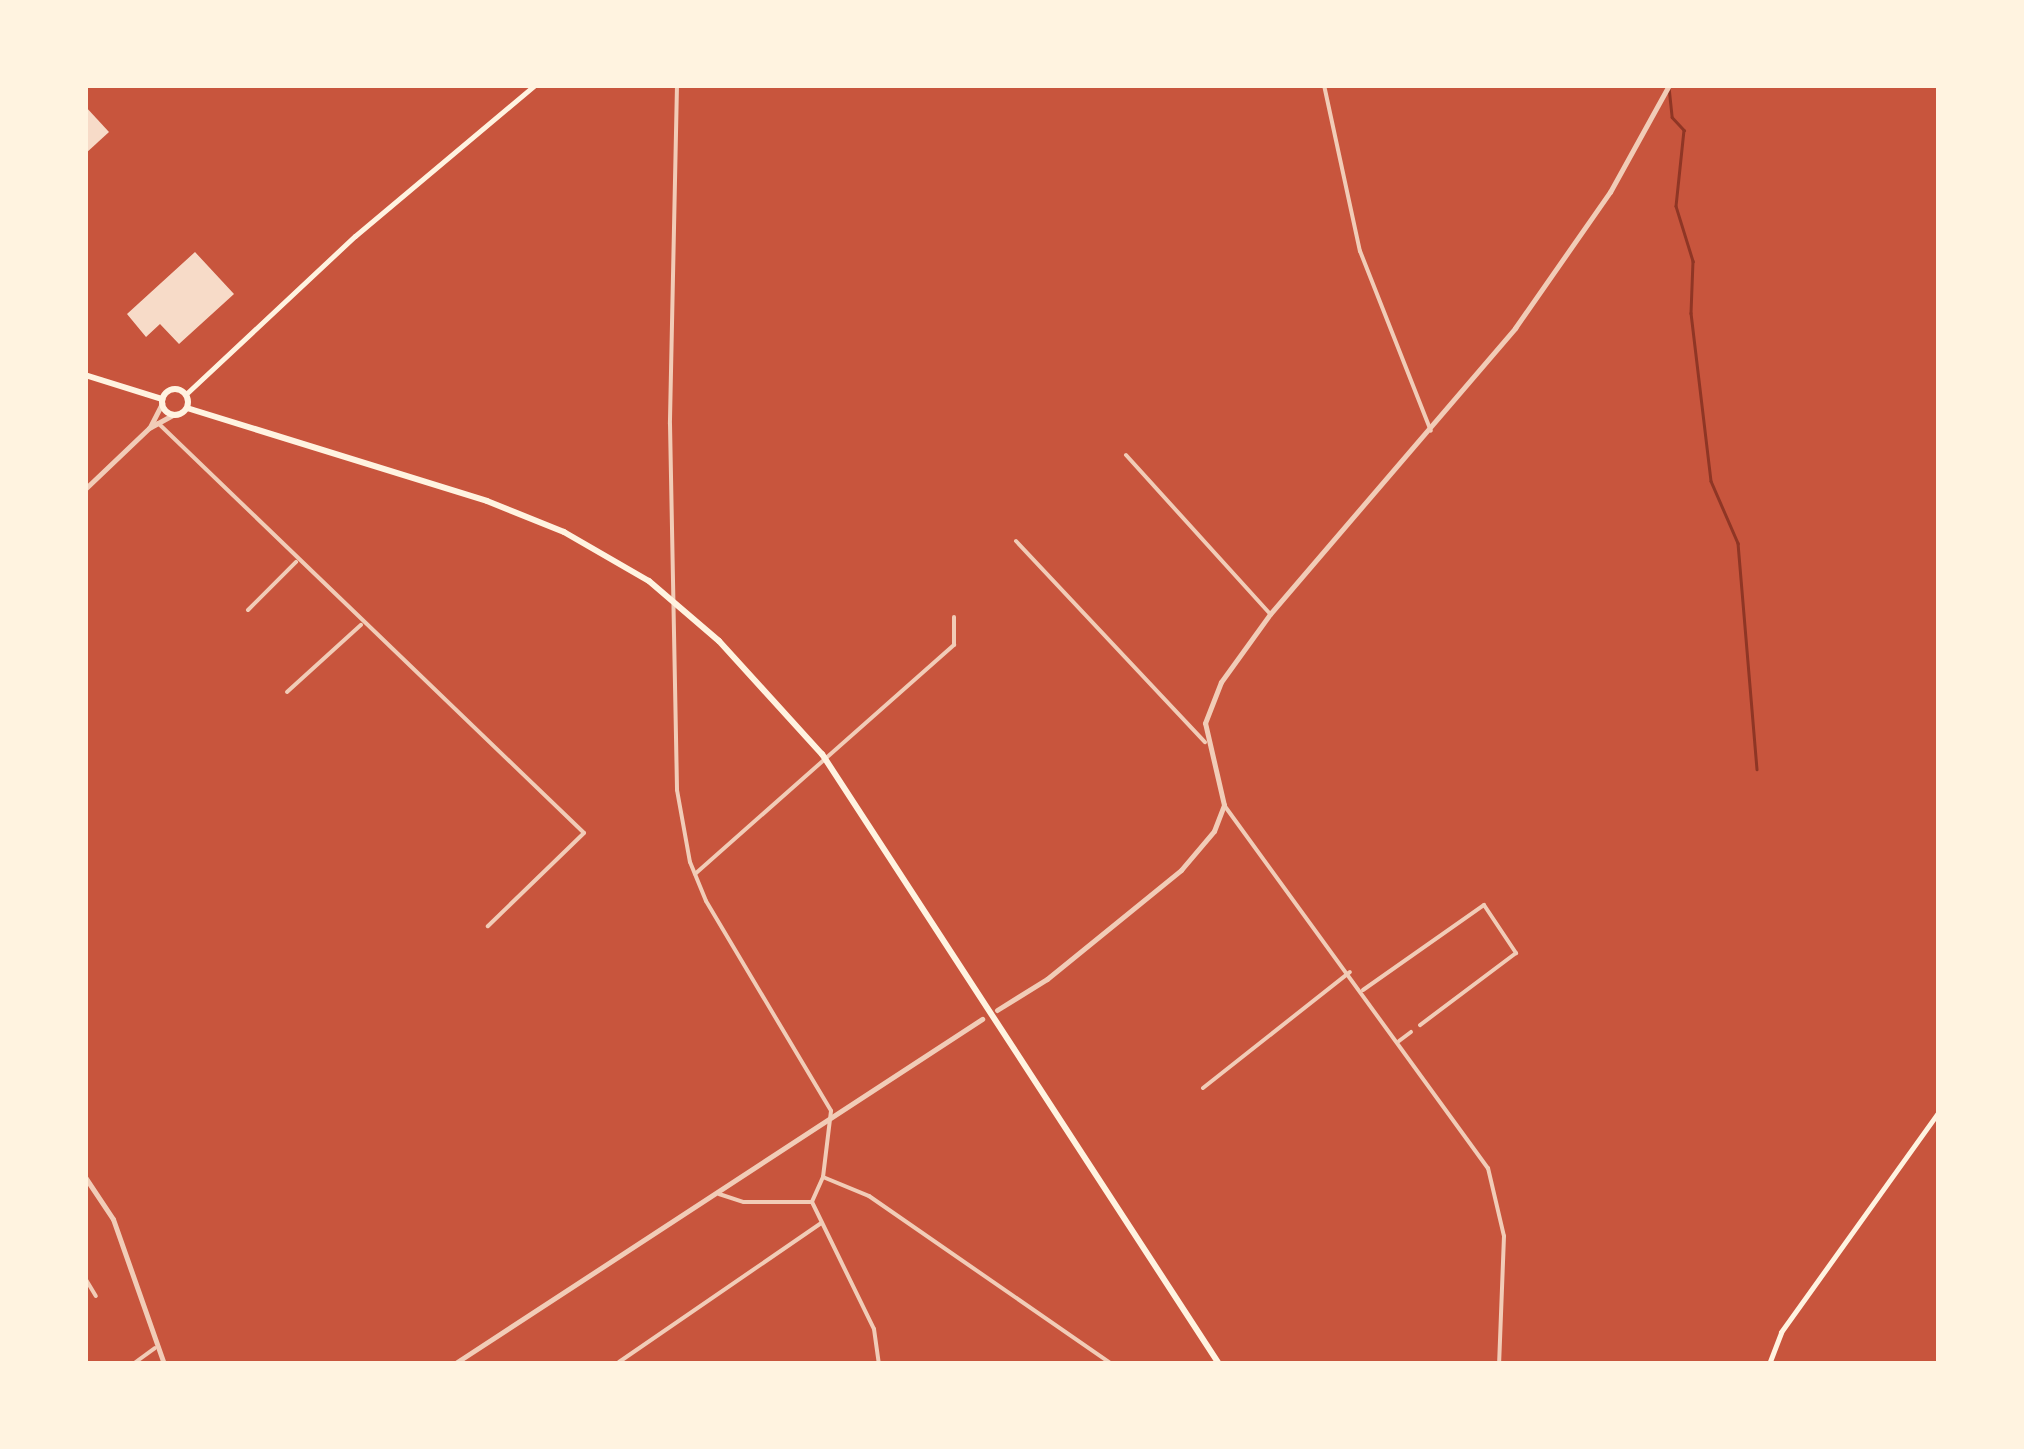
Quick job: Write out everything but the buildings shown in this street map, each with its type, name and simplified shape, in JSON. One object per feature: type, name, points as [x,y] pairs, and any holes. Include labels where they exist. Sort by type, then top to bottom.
[{"type":"main road","points":[[186,394],[354,236],[535,85]]},
{"type":"main road","points":[[85,375],[162,401],[174,414],[187,408],[526,515],[604,554],[672,600],[756,676],[824,758],[1219,1364]]},
{"type":"main road","points":[[162,401],[170,390],[186,394]]},
{"type":"main road","points":[[186,394],[187,408]]},
{"type":"main road","points":[[1769,1364],[1801,1302],[1939,1111]]},
{"type":"street","points":[[677,85],[672,600],[677,790],[695,874],[831,1112],[823,1177],[812,1202]]},
{"type":"street","points":[[1324,85],[1360,251],[1430,431]]},
{"type":"street","points":[[1205,742],[1213,698],[1270,614],[1515,328],[1610,192],[1668,85]]},
{"type":"street","points":[[150,428],[162,401]]},
{"type":"street","points":[[85,489],[150,428],[174,414]]},
{"type":"street","points":[[158,423],[361,625],[584,834],[488,926]]},
{"type":"street","points":[[1126,455],[1270,614]]},
{"type":"street","points":[[1016,541],[1205,742],[1224,805],[1464,1130],[1499,1194],[1506,1265],[1498,1364]]},
{"type":"street","points":[[248,610],[296,562]]},
{"type":"street","points":[[695,874],[954,645],[954,617]]},
{"type":"street","points":[[287,692],[361,625]]},
{"type":"street","points":[[998,1010],[1048,979],[1182,870],[1214,830],[1224,805]]},
{"type":"street","points":[[1363,990],[1484,906],[1516,952],[1420,1026]]},
{"type":"street","points":[[1203,1088],[1350,972]]},
{"type":"street","points":[[454,1364],[718,1194],[831,1112],[982,1019]]},
{"type":"street","points":[[1399,1041],[1411,1032]]},
{"type":"street","points":[[85,1177],[113,1219],[155,1348],[164,1364]]},
{"type":"street","points":[[823,1177],[870,1196],[1112,1364]]},
{"type":"street","points":[[718,1194],[744,1202],[812,1202]]},
{"type":"street","points":[[812,1202],[874,1330],[879,1364]]},
{"type":"street","points":[[619,1362],[822,1222]]},
{"type":"street","points":[[85,1278],[96,1296]]},
{"type":"street","points":[[133,1364],[155,1348]]},
{"type":"waterway","points":[[1669,87],[1672,117],[1684,130],[1676,206],[1693,261],[1691,313],[1711,481],[1738,543],[1757,769]]}]
